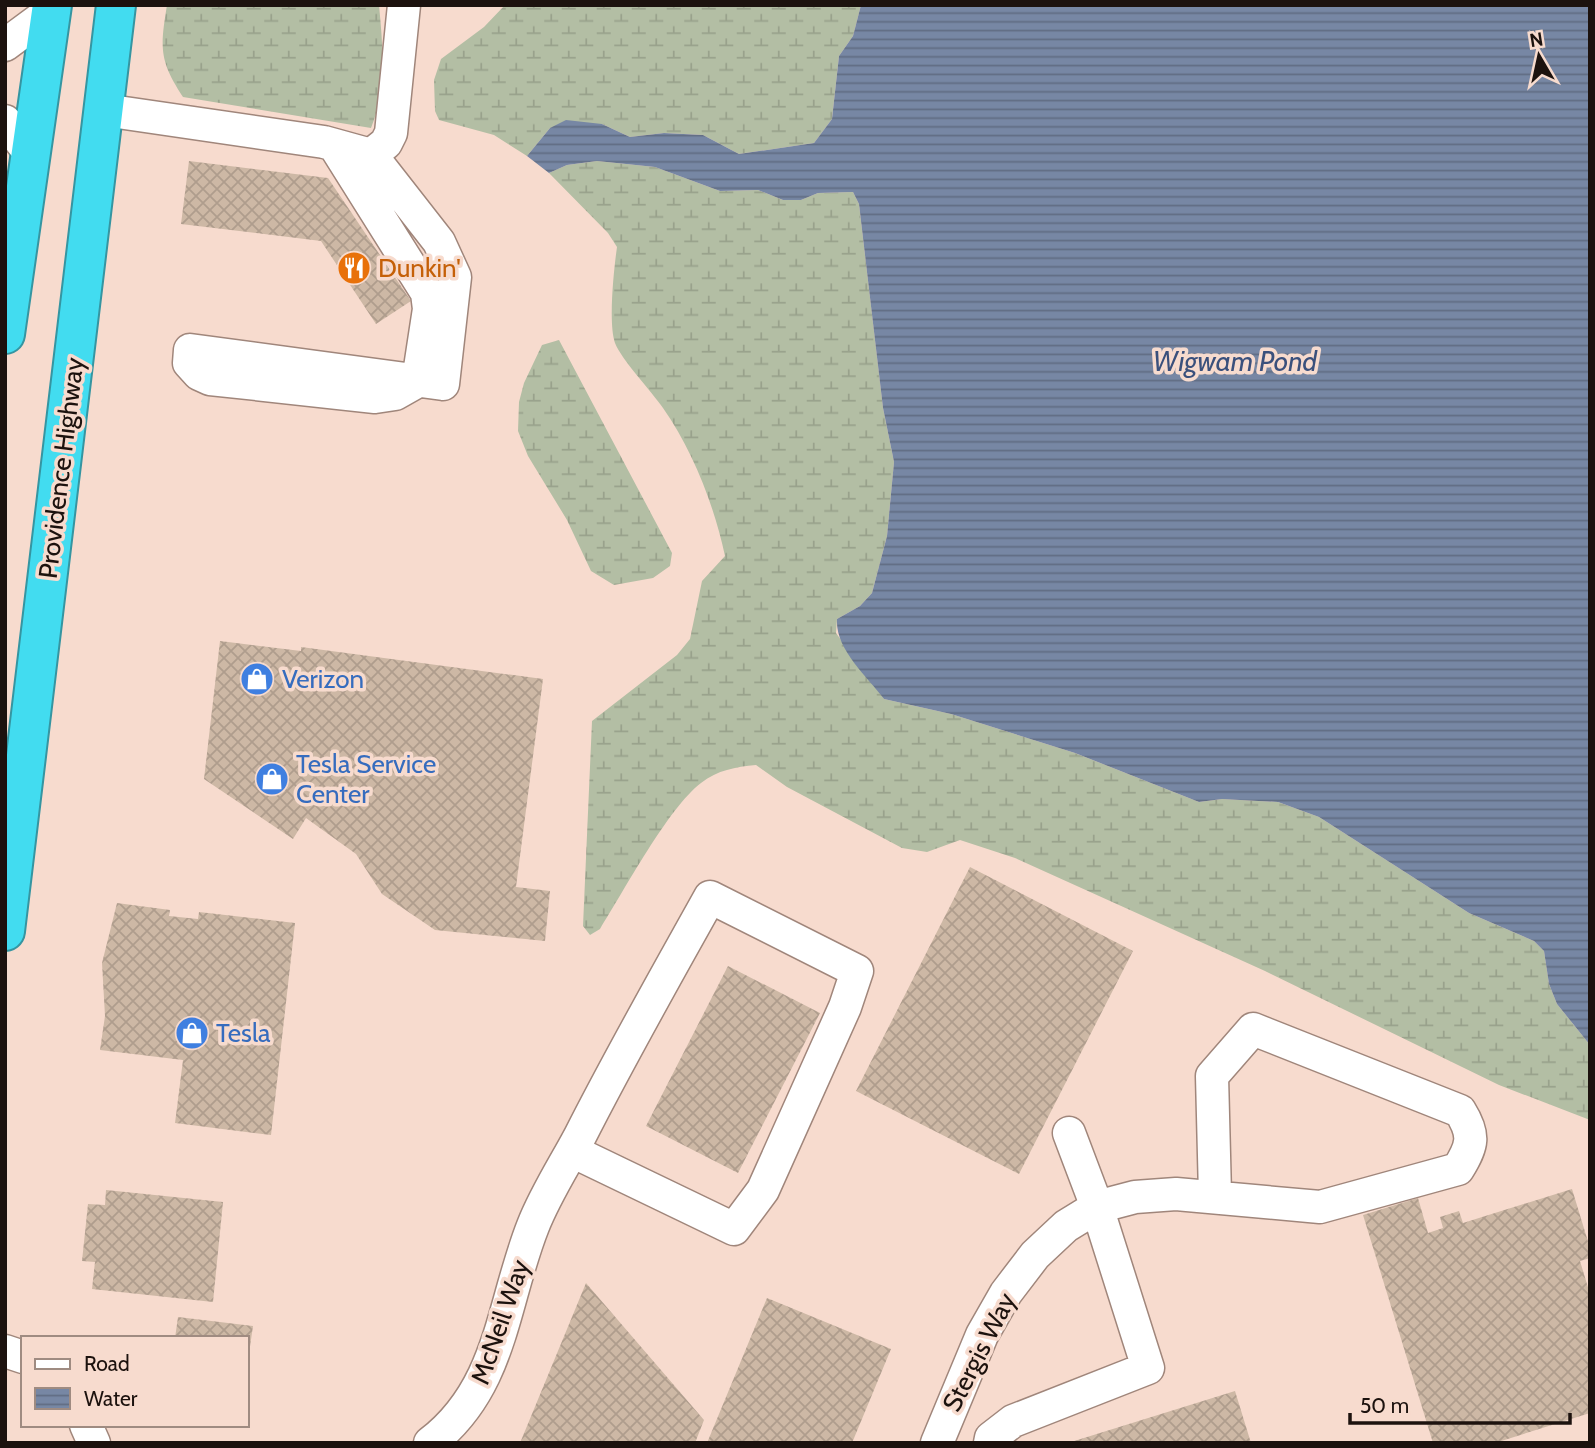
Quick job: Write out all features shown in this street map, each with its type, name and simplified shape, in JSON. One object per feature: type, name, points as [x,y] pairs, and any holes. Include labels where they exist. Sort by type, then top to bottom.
[{"type":"highway","name":"Providence Highway","points":[[5,931],[116,5]]},
{"type":"highway","points":[[5,334],[52,8]]},
{"type":"street","points":[[370,155],[386,143],[391,133],[404,5]]},
{"type":"street","points":[[5,44],[52,8]]},
{"type":"street","points":[[104,110],[334,145],[370,155],[439,242],[455,277],[443,384],[418,381],[395,394],[375,397],[210,379],[194,370],[189,363],[190,350]]},
{"type":"street","points":[[5,121],[32,156]]},
{"type":"street","points":[[334,145],[427,293],[429,309],[418,381]]},
{"type":"street","name":"McNeil Way","points":[[430,1443],[450,1427],[476,1394],[494,1355],[533,1226],[572,1151],[710,897],[857,971],[845,1007],[763,1190],[734,1229],[572,1151]]},
{"type":"street","name":"Stergis Way","points":[[939,1435],[982,1335],[1006,1293],[1035,1255],[1066,1226],[1097,1207],[1135,1197],[1215,1195],[1320,1207],[1458,1169],[1469,1152],[1472,1130],[1460,1111],[1253,1030],[1212,1076],[1215,1195]]},
{"type":"street","points":[[939,1435],[991,1440],[1013,1420],[1148,1368],[1097,1207],[1069,1133]]},
{"type":"street","points":[[87,1427],[94,1443]]},
{"type":"green space","points":[[167,5],[379,5],[382,83],[371,128],[183,97],[169,73],[163,53]]},
{"type":"green space","points":[[505,5],[861,5],[853,36],[839,56],[832,119],[814,143],[739,154],[703,135],[664,133],[630,137],[602,124],[550,128],[527,156],[494,135],[439,120],[435,111],[434,80],[441,59],[484,27]]},
{"type":"green space","points":[[597,161],[655,167],[720,191],[758,190],[783,200],[801,200],[818,193],[853,192],[859,204],[883,408],[894,462],[887,536],[872,593],[860,606],[837,619],[836,633],[884,699],[951,714],[1075,753],[1199,802],[1222,799],[1278,802],[1319,817],[1469,913],[1534,941],[1544,951],[1549,984],[1557,1004],[1590,1045],[1590,1120],[1499,1085],[1265,971],[1015,858],[960,840],[927,852],[902,848],[787,787],[756,765],[720,772],[701,783],[688,795],[661,830],[600,929],[590,935],[583,926],[592,721],[677,655],[690,639],[702,581],[725,556],[715,517],[684,442],[663,408],[615,343],[612,309],[617,247],[608,233],[549,173],[567,165]]},
{"type":"green space","points":[[559,340],[672,553],[670,566],[653,578],[614,585],[591,571],[567,520],[528,456],[518,431],[519,402],[524,383],[542,345]]},
{"type":"water","name":"Wigwam Pond","points":[[861,5],[1590,5],[1590,1045],[1557,1004],[1549,984],[1544,951],[1534,941],[1469,913],[1319,817],[1278,802],[1222,799],[1199,802],[1075,753],[951,714],[884,699],[853,662],[841,641],[837,619],[860,606],[872,593],[887,536],[894,462],[883,408],[859,204],[853,192],[818,193],[801,200],[783,200],[758,190],[720,191],[655,167],[597,161],[567,165],[549,173],[527,156],[550,128],[566,120],[602,124],[630,137],[664,133],[703,135],[739,154],[814,143],[832,119],[839,56],[853,36]]},
{"type":"building","points":[[189,161],[328,178],[411,301],[376,324],[321,241],[181,224]]},
{"type":"building","points":[[220,641],[301,651],[301,647],[543,679],[516,887],[550,891],[545,941],[435,930],[382,894],[356,854],[306,818],[293,839],[204,779]]},
{"type":"building","points":[[970,867],[1133,951],[1019,1174],[856,1091]]},
{"type":"building","name":"Tesla","points":[[117,903],[170,910],[169,916],[198,919],[199,912],[295,923],[271,1135],[175,1123],[183,1060],[100,1050],[105,1016],[102,963]]},
{"type":"building","points":[[728,966],[820,1013],[738,1173],[646,1126]]},
{"type":"building","points":[[1572,1189],[1590,1248],[1590,1258],[1580,1261],[1590,1294],[1590,1413],[1495,1443],[1433,1443],[1363,1215],[1418,1198],[1428,1233],[1443,1228],[1440,1217],[1459,1211],[1463,1223]]},
{"type":"building","points":[[106,1190],[223,1202],[213,1302],[92,1289],[95,1262],[82,1261],[88,1204],[105,1205]]},
{"type":"building","points":[[586,1283],[704,1420],[695,1443],[520,1443]]},
{"type":"building","points":[[767,1298],[891,1349],[852,1443],[707,1443]]},
{"type":"building","points":[[178,1317],[253,1326],[248,1360],[248,1336],[175,1336]]},
{"type":"building","points":[[1235,1391],[1251,1443],[1071,1443],[1071,1442]]},
{"type":"place","name":"Dunkin'","points":[[354,268]]},
{"type":"place","name":"Verizon","points":[[257,679]]},
{"type":"place","name":"Tesla Service Center","points":[[272,779]]},
{"type":"place","name":"Tesla","points":[[192,1033]]}]
